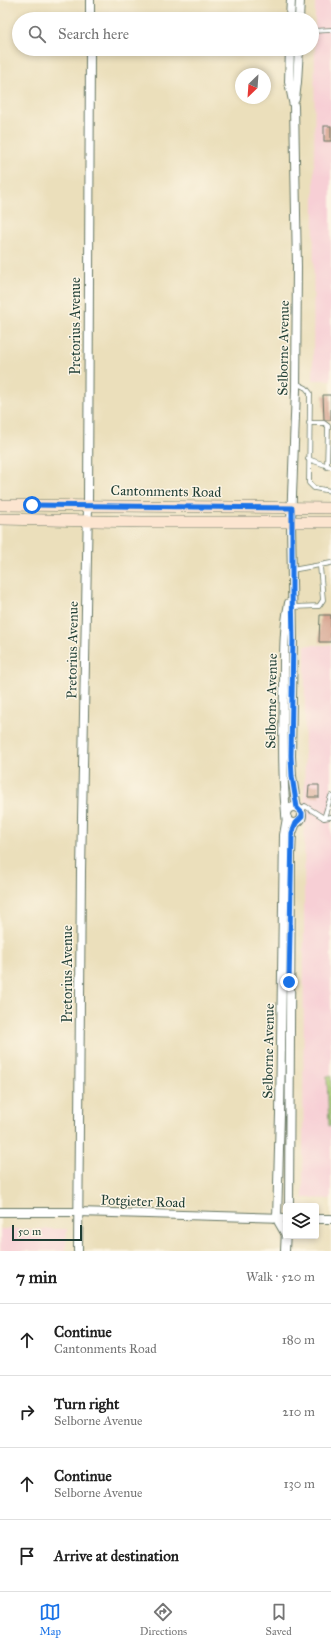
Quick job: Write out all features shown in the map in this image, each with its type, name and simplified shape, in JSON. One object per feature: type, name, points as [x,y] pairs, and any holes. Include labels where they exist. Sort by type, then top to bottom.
[{"type":"main road","name":"Cantonments Road","points":[[0,505],[331,508]]},
{"type":"main road","points":[[0,519],[142,522],[331,522]]},
{"type":"street","points":[[90,0],[90,12]]},
{"type":"street","points":[[290,12],[291,0]]},
{"type":"street","points":[[299,12],[300,0]]},
{"type":"street","name":"Pretorius Avenue","points":[[78,1251],[80,871],[88,505],[90,56]]},
{"type":"street","name":"Selborne Avenue","points":[[290,56],[289,82],[294,106]]},
{"type":"street","name":"Selborne Avenue","points":[[299,56],[294,106],[297,267],[296,383],[291,522],[292,607],[290,623],[291,756],[292,776],[299,811]]},
{"type":"street","name":"Selborne Avenue","points":[[286,982],[284,835],[286,816],[283,732],[292,591]]},
{"type":"street","points":[[293,808],[299,811],[300,821],[296,823],[289,821],[286,816],[289,809],[293,808]]},
{"type":"street","name":"Selborne Avenue","points":[[277,1219],[284,1114],[290,855],[292,833],[296,823]]},
{"type":"street","name":"Selborne Avenue","points":[[284,1114],[289,1203]]},
{"type":"street","name":"Potgieter Road","points":[[0,1212],[78,1212],[283,1218]]},
{"type":"street","points":[[277,1219],[283,1228]]},
{"type":"street","points":[[319,1219],[331,1219]]},
{"type":"street","points":[[285,1239],[285,1251]]},
{"type":"lane","points":[[319,31],[331,30]]},
{"type":"lane","points":[[296,383],[306,388],[310,393],[308,459],[309,483],[314,488],[331,491]]},
{"type":"lane","points":[[308,459],[329,467],[328,426],[324,423],[309,422]]},
{"type":"lane","points":[[292,570],[331,564]]},
{"type":"lane","points":[[292,607],[319,606],[321,604],[323,600],[320,566]]},
{"type":"lane","points":[[324,818],[331,796]]},
{"type":"lane","points":[[299,811],[305,806],[324,818],[331,817]]},
{"type":"shaded area","points":[[315,0],[331,0],[331,380],[313,380],[315,56],[319,56],[319,12],[315,12]]},
{"type":"shaded area","points":[[305,645],[331,645],[331,1199],[303,1198]]},
{"type":"shaded area","points":[[0,1229],[67,1229],[66,1251],[0,1251]]},
{"type":"green space","points":[[327,1076],[331,1076],[331,1126],[329,1126]]},
{"type":"building","points":[[324,126],[331,126],[331,141],[324,141]]},
{"type":"building","points":[[323,395],[331,395],[331,420],[324,420]]},
{"type":"building","points":[[320,615],[331,615],[331,642],[319,642]]},
{"type":"building","points":[[309,785],[319,785],[319,797],[308,797]]},
{"type":"route","points":[[32,505],[292,508],[293,639],[291,756],[292,776],[297,808],[302,813],[302,817],[300,821],[296,823],[292,833],[290,855],[289,982]]}]
